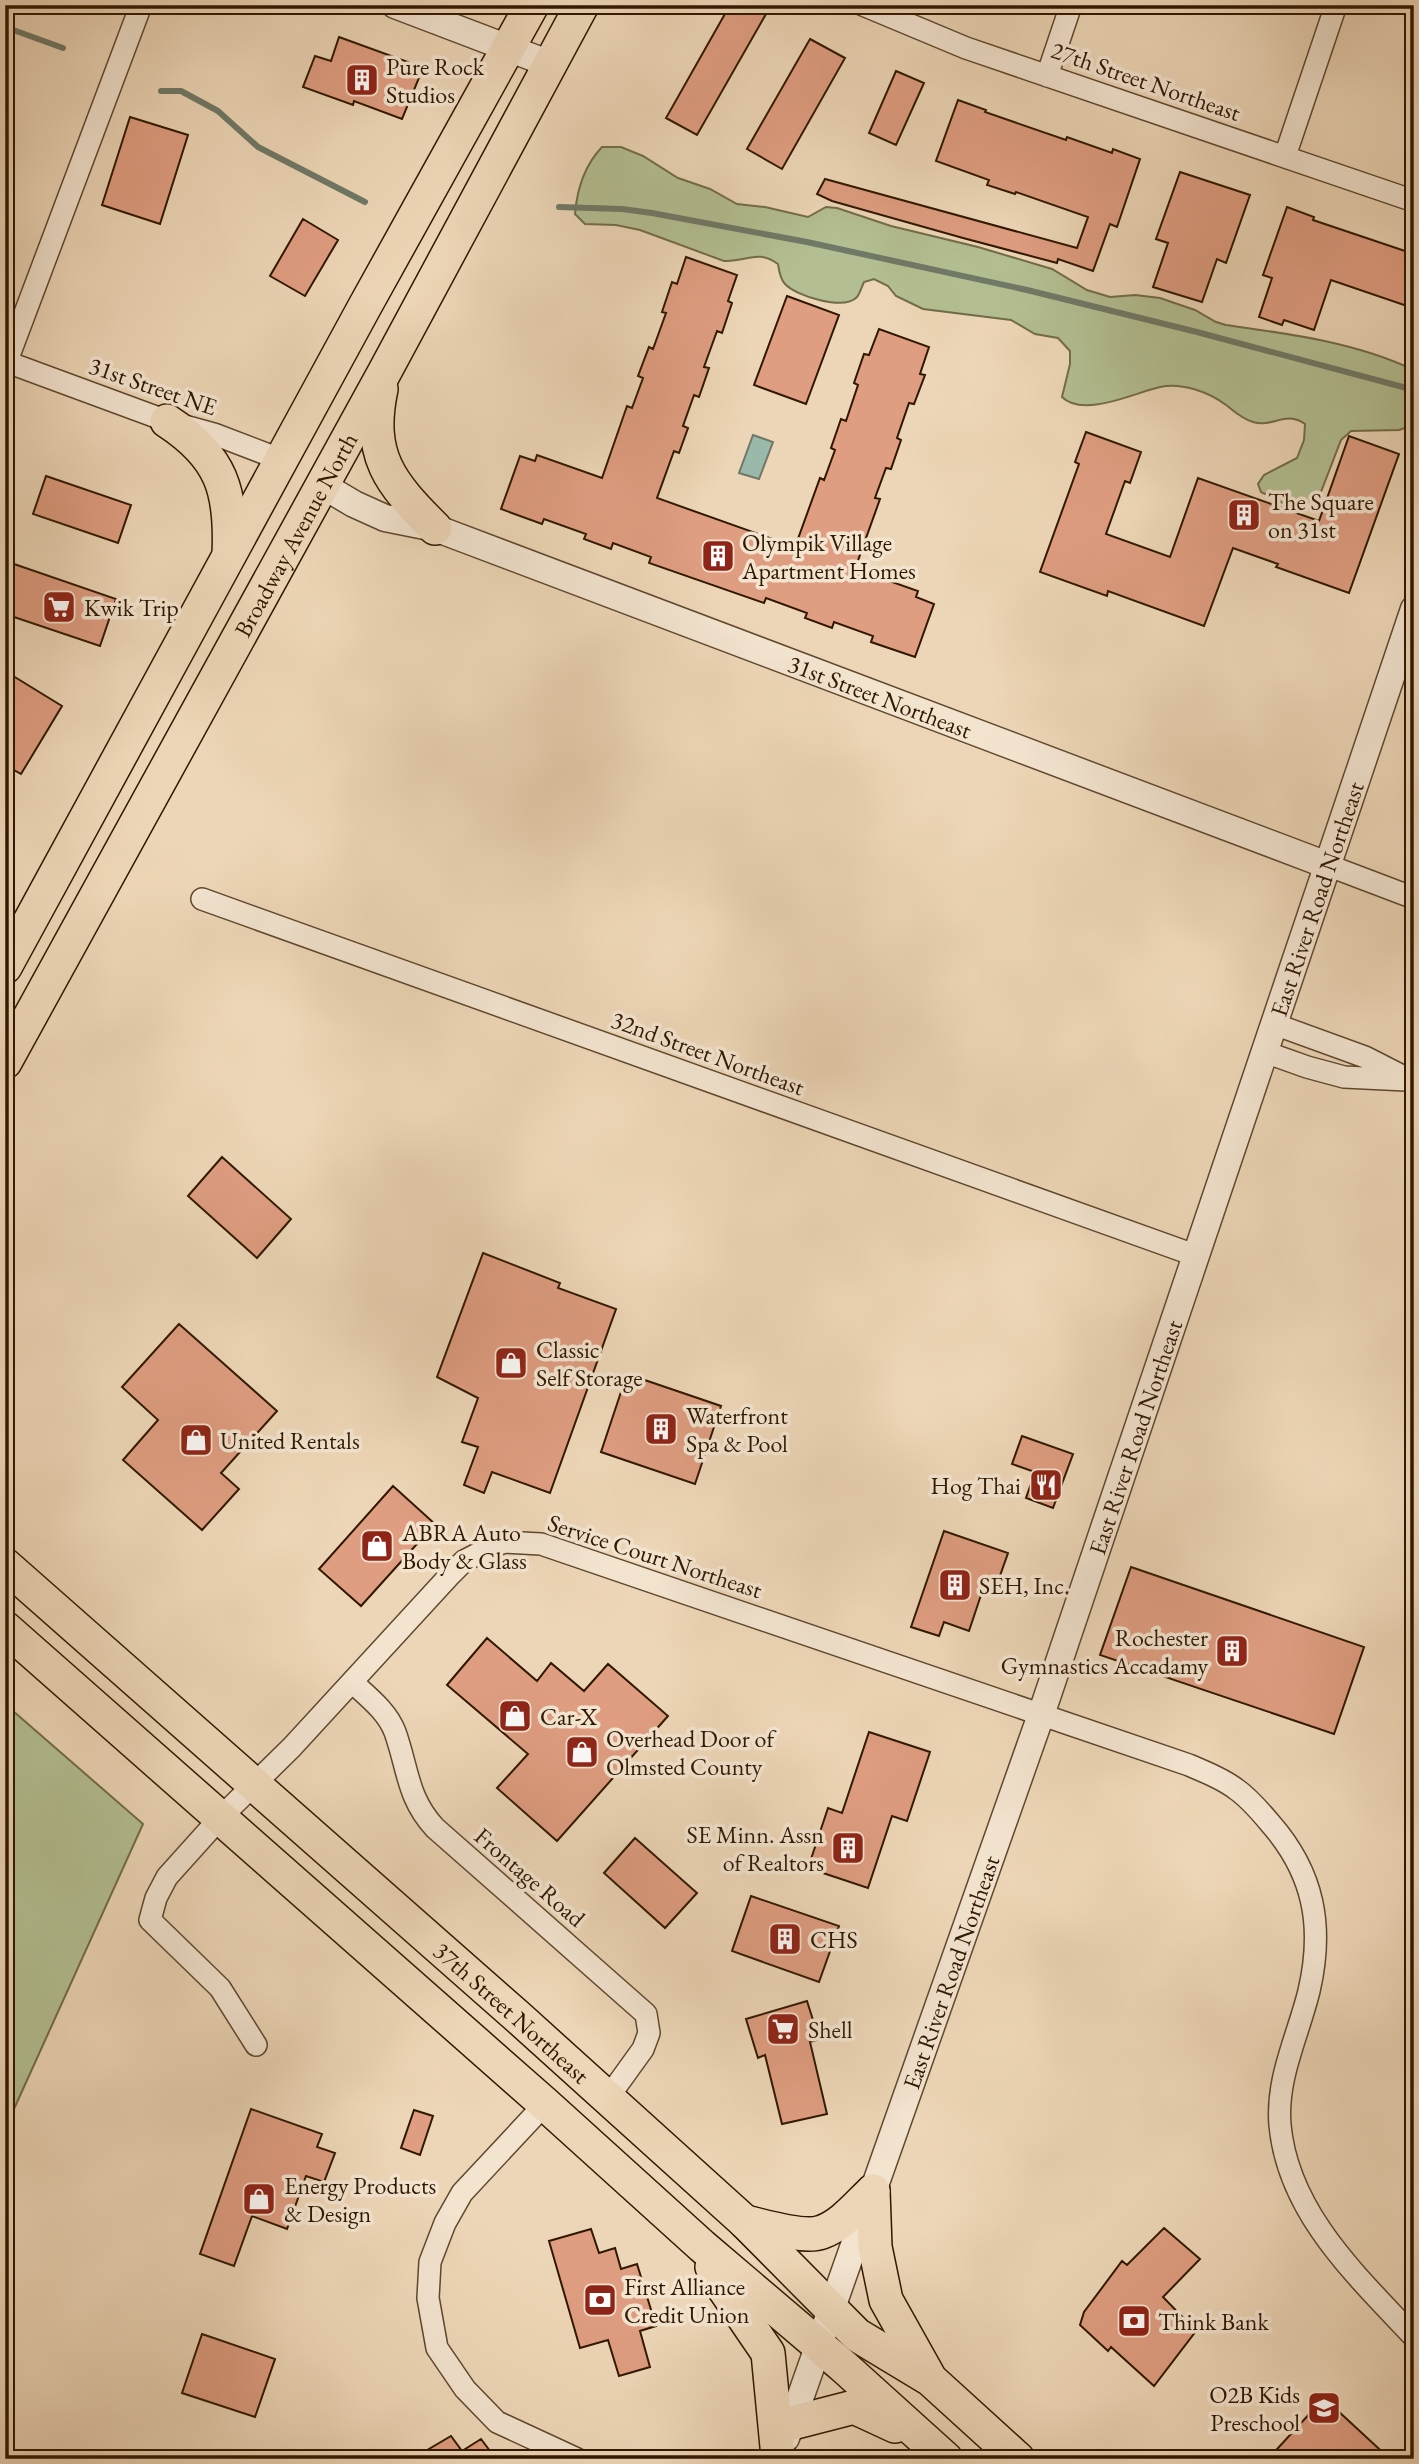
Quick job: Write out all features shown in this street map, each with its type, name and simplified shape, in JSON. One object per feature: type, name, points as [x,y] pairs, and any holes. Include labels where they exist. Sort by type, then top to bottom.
[{"type":"main road","name":"Broadway Avenue North","points":[[5,967],[533,5]]},
{"type":"main road","name":"Broadway Avenue North","points":[[5,1062],[384,373],[582,5]]},
{"type":"main road","points":[[384,373],[376,422],[380,453],[389,476],[435,528]]},
{"type":"main road","points":[[315,398],[313,453],[322,485]]},
{"type":"main road","points":[[167,421],[200,445],[219,472],[225,486],[229,512],[229,557]]},
{"type":"main road","points":[[282,460],[289,470],[293,491],[290,542]]},
{"type":"main road","points":[[5,1541],[127,1673]]},
{"type":"main road","name":"37th Street Northeast","points":[[5,1564],[518,2017],[745,2222],[857,2335],[930,2378],[1018,2459]]},
{"type":"main road","name":"37th Street Northeast","points":[[5,1628],[936,2450]]},
{"type":"main road","points":[[5,1646],[106,1718]]},
{"type":"main road","points":[[745,2222],[810,2234],[822,2232],[841,2221],[873,2191]]},
{"type":"main road","points":[[873,2191],[875,2247],[886,2300],[930,2378]]},
{"type":"main road","points":[[702,2246],[723,2287],[768,2353],[778,2458]]},
{"type":"main road","points":[[792,2423],[854,2407],[936,2450]]},
{"type":"street","points":[[6,364],[141,5]]},
{"type":"street","points":[[395,5],[550,64]]},
{"type":"street","name":"27th Street Northeast","points":[[863,5],[966,48],[1414,201]]},
{"type":"street","points":[[1047,76],[1071,5]]},
{"type":"street","points":[[1285,156],[1336,5]]},
{"type":"street","name":"31st Street NE","points":[[6,364],[167,421],[214,434],[282,460]]},
{"type":"street","name":"31st Street Northeast","points":[[322,485],[385,518],[435,528],[1327,865]]},
{"type":"street","name":"East River Road Northeast","points":[[778,2458],[1041,1715],[1414,609]]},
{"type":"street","points":[[1327,865],[1414,898]]},
{"type":"street","name":"32nd Street Northeast","points":[[202,900],[1197,1256]]},
{"type":"street","points":[[1274,1024],[1365,1058],[1411,1081]]},
{"type":"street","points":[[1265,1052],[1344,1077],[1411,1081]]},
{"type":"street","name":"Service Court Northeast","points":[[256,2045],[220,1988],[150,1920],[156,1898],[167,1877],[464,1561],[505,1542],[541,1544],[1214,1775],[1236,1788],[1254,1804],[1289,1847],[1304,1873],[1317,1926],[1309,1991],[1284,2073],[1280,2126],[1285,2153],[1300,2194],[1318,2228],[1414,2337]]},
{"type":"street","name":"Frontage Road","points":[[352,1682],[379,1707],[394,1730],[411,1792],[423,1815],[646,2014],[649,2032],[643,2049],[607,2099]]},
{"type":"street","points":[[545,2104],[463,2193],[445,2223],[430,2262],[428,2298],[437,2348],[465,2389],[497,2422],[577,2459]]},
{"type":"green space","points":[[602,147],[621,147],[643,156],[678,178],[710,189],[737,204],[808,217],[826,207],[837,208],[891,226],[978,247],[1052,269],[1087,290],[1110,297],[1135,295],[1160,298],[1195,310],[1226,325],[1322,340],[1369,352],[1414,370],[1414,425],[1399,430],[1351,431],[1341,440],[1314,510],[1283,503],[1261,492],[1258,484],[1264,475],[1297,458],[1304,440],[1305,424],[1298,420],[1253,422],[1211,396],[1177,386],[1160,387],[1095,405],[1071,403],[1062,397],[1070,364],[1070,351],[1058,338],[1035,334],[1011,320],[923,309],[896,296],[888,286],[874,279],[864,282],[857,297],[851,301],[842,303],[820,300],[791,289],[782,280],[778,264],[764,257],[724,261],[640,230],[616,225],[585,224],[575,214],[578,196],[582,178]]},
{"type":"green space","points":[[5,1704],[143,1824],[14,2109],[5,2106]]},
{"type":"shaded area","points":[[753,435],[773,442],[759,479],[739,473]]},
{"type":"building","points":[[730,5],[751,5],[766,14],[697,135],[666,118]]},
{"type":"building","name":"Pure Rock Studios","points":[[339,37],[419,66],[417,71],[421,73],[402,119],[354,101],[353,105],[303,87],[315,56],[331,61]]},
{"type":"building","points":[[810,39],[845,58],[782,169],[747,149]]},
{"type":"building","points":[[896,71],[924,83],[896,145],[869,133]]},
{"type":"building","points":[[958,100],[1066,140],[1067,137],[1112,153],[1113,149],[1140,159],[1117,227],[1110,224],[1093,271],[1058,259],[1057,263],[963,238],[832,201],[817,194],[825,179],[1077,248],[1088,217],[987,185],[989,180],[936,161]]},
{"type":"building","points":[[130,117],[188,135],[160,224],[102,205]]},
{"type":"building","points":[[1180,172],[1250,195],[1226,263],[1217,259],[1202,302],[1153,287],[1168,243],[1156,239]]},
{"type":"building","points":[[1287,207],[1314,217],[1313,220],[1414,254],[1414,286],[1407,306],[1331,280],[1314,330],[1284,320],[1282,325],[1259,317],[1272,278],[1263,275]]},
{"type":"building","points":[[303,219],[338,240],[305,296],[270,276]]},
{"type":"building","points":[[686,257],[737,275],[728,301],[732,303],[722,333],[717,331],[704,367],[709,368],[699,397],[694,395],[683,426],[688,428],[679,453],[674,451],[657,498],[795,547],[820,478],[824,480],[835,450],[831,448],[841,419],[846,421],[858,385],[854,383],[864,354],[869,355],[879,329],[929,347],[920,374],[925,375],[914,404],[909,403],[897,438],[901,440],[891,469],[886,468],[875,498],[880,499],[855,569],[918,591],[916,597],[934,604],[915,657],[871,642],[873,636],[834,622],[832,628],[805,618],[807,613],[766,598],[764,603],[649,563],[651,557],[613,543],[611,549],[584,539],[586,534],[544,519],[542,524],[501,509],[520,456],[535,461],[537,455],[602,478],[627,406],[632,408],[643,378],[638,376],[649,347],[653,349],[666,313],[662,312],[672,282],[677,284]]},
{"type":"building","points":[[787,296],[839,315],[806,404],[754,385]]},
{"type":"building","points":[[1086,432],[1141,452],[1130,483],[1125,481],[1106,534],[1170,557],[1198,478],[1319,521],[1349,436],[1399,454],[1349,593],[1276,567],[1278,564],[1233,548],[1204,626],[1108,591],[1107,596],[1040,572],[1079,464],[1075,462]]},
{"type":"building","points":[[46,476],[131,505],[118,543],[33,514]]},
{"type":"building","name":"Kwik Trip","points":[[14,564],[116,599],[100,646],[5,614],[5,591]]},
{"type":"building","points":[[5,671],[62,706],[21,774],[5,765]]},
{"type":"building","points":[[222,1157],[291,1219],[257,1258],[188,1196]]},
{"type":"building","points":[[483,1253],[560,1283],[558,1288],[616,1309],[550,1493],[492,1472],[484,1493],[464,1485],[478,1447],[462,1442],[478,1398],[437,1377]]},
{"type":"building","name":"United Rentals","points":[[179,1324],[277,1411],[221,1473],[239,1489],[202,1530],[123,1460],[158,1420],[122,1387]]},
{"type":"building","name":"Waterfront Spa & Pool","points":[[627,1374],[721,1406],[695,1484],[601,1452]]},
{"type":"building","name":"Hog Thai","points":[[1022,1436],[1073,1454],[1053,1508],[1026,1498],[1035,1472],[1012,1464]]},
{"type":"building","name":"ABRA Auto Body & Glass","points":[[393,1486],[435,1524],[361,1606],[319,1569]]},
{"type":"building","name":"SEH, Inc.","points":[[944,1531],[1008,1553],[996,1587],[985,1583],[969,1631],[944,1622],[939,1636],[911,1627]]},
{"type":"building","name":"Rochester Gymnastics Accadamy","points":[[1131,1567],[1364,1647],[1334,1734],[1100,1655]]},
{"type":"building","name":"Overhead Door of Olmsted County","points":[[487,1638],[537,1681],[551,1663],[584,1691],[608,1664],[668,1716],[557,1841],[497,1788],[528,1754],[447,1685]]},
{"type":"building","points":[[869,1732],[930,1752],[907,1821],[892,1816],[868,1888],[808,1868],[828,1808],[842,1813]]},
{"type":"building","points":[[635,1838],[697,1893],[665,1928],[604,1873]]},
{"type":"building","name":"CHS","points":[[751,1896],[839,1926],[819,1982],[732,1951]]},
{"type":"building","points":[[807,2001],[819,2039],[810,2042],[827,2114],[782,2124],[765,2055],[758,2058],[746,2019]]},
{"type":"building","name":"Energy Products & Design","points":[[251,2109],[322,2134],[317,2147],[335,2153],[324,2182],[306,2176],[287,2229],[252,2216],[234,2266],[200,2254]]},
{"type":"building","points":[[414,2110],[433,2116],[420,2155],[401,2148]]},
{"type":"building","name":"Think Bank","points":[[1164,2228],[1200,2259],[1163,2297],[1196,2331],[1154,2386],[1111,2347],[1108,2351],[1080,2325],[1084,2312],[1122,2261],[1127,2265]]},
{"type":"building","points":[[591,2229],[599,2253],[615,2248],[621,2269],[637,2264],[656,2326],[640,2331],[650,2367],[619,2376],[608,2340],[580,2348],[549,2241]]},
{"type":"building","points":[[202,2334],[275,2359],[255,2417],[182,2393]]},
{"type":"building","name":"O2B Kids Preschool","points":[[1324,2398],[1390,2459],[1268,2459]]},
{"type":"building","points":[[451,2436],[462,2451],[481,2439],[496,2459],[412,2459]]},
{"type":"waterway","points":[[5,27],[63,48]]},
{"type":"waterway","points":[[161,91],[181,91],[218,111],[258,147],[365,202]]},
{"type":"waterway","points":[[559,207],[652,213],[807,242],[1027,290],[1414,390]]},
{"type":"place","name":"Pure Rock Studios","points":[[362,80]]},
{"type":"place","name":"The Square on 31st","points":[[1244,515]]},
{"type":"place","name":"Olympik Village Apartment Homes","points":[[718,556]]},
{"type":"place","name":"Kwik Trip","points":[[59,607]]},
{"type":"place","name":"Classic Self Storage","points":[[511,1363]]},
{"type":"place","name":"Waterfront Spa & Pool","points":[[661,1429]]},
{"type":"place","name":"United Rentals","points":[[196,1440]]},
{"type":"place","name":"Hog Thai","points":[[1046,1485]]},
{"type":"place","name":"ABRA Auto Body & Glass","points":[[377,1546]]},
{"type":"place","name":"SEH, Inc.","points":[[955,1585]]},
{"type":"place","name":"Rochester Gymnastics Accadamy","points":[[1232,1651]]},
{"type":"place","name":"Car-X","points":[[515,1716]]},
{"type":"place","name":"Overhead Door of Olmsted County","points":[[582,1752]]},
{"type":"place","name":"SE Minn. Assn of Realtors","points":[[848,1848]]},
{"type":"place","name":"CHS","points":[[785,1939]]},
{"type":"place","name":"Shell","points":[[783,2029]]},
{"type":"place","name":"Energy Products & Design","points":[[259,2199]]},
{"type":"place","name":"First Alliance Credit Union","points":[[600,2300]]},
{"type":"place","name":"Think Bank","points":[[1134,2321]]},
{"type":"place","name":"O2B Kids Preschool","points":[[1324,2408]]}]
